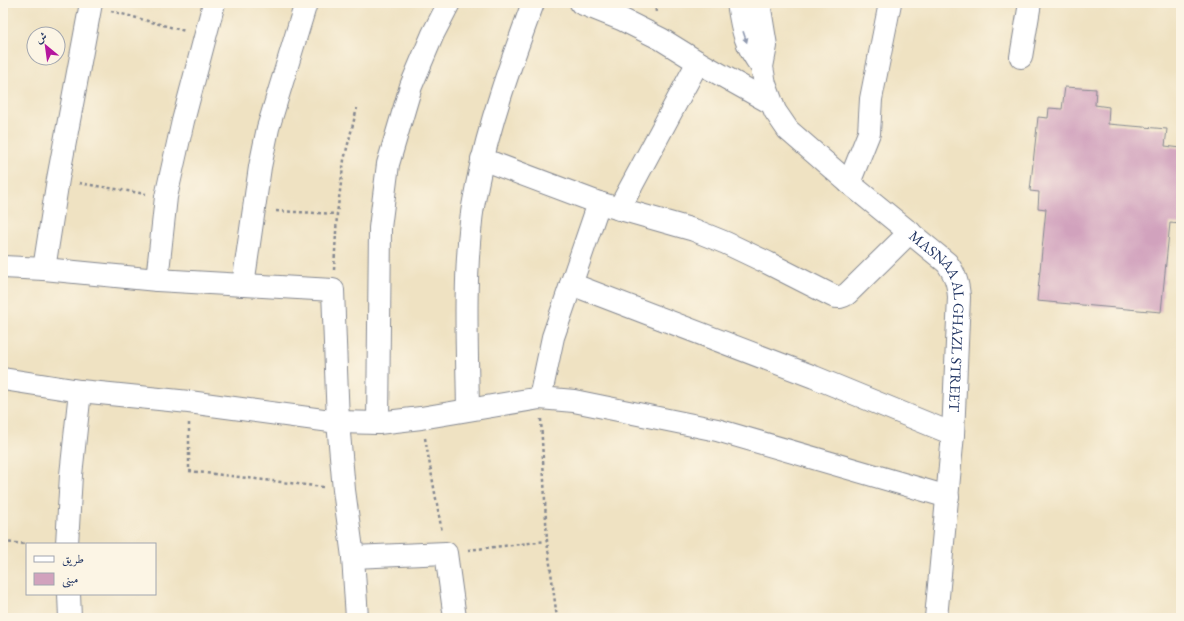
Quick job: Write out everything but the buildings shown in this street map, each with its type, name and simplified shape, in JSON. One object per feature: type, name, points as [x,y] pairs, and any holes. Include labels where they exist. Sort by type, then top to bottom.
[{"type":"street","points":[[157,280],[166,197],[183,121],[214,3]]},
{"type":"street","points":[[243,285],[260,167],[268,128],[306,3]]},
{"type":"street","points":[[378,423],[380,228],[388,164],[411,86],[433,34],[449,3]]},
{"type":"street","points":[[468,409],[466,287],[471,220],[482,159],[505,82],[533,3]]},
{"type":"street","points":[[581,3],[628,22],[661,39],[698,62],[771,103]]},
{"type":"street","name":"MASNAA AL GHAZL STREET","points":[[738,3],[745,40],[762,67]]},
{"type":"street","name":"MASNAA AL GHAZL STREET","points":[[759,3],[766,46],[762,67],[764,84],[775,111],[788,130],[849,183],[947,263],[954,273],[958,284],[960,296],[953,434],[936,618]]},
{"type":"street","points":[[849,183],[869,133],[871,99],[890,3]]},
{"type":"street","points":[[1022,58],[1030,3]]},
{"type":"street","points":[[44,269],[58,179],[90,4]]},
{"type":"street","points":[[540,398],[553,337],[571,284],[609,206],[698,62]]},
{"type":"street","points":[[482,159],[609,206],[694,230],[768,263],[838,298],[847,294],[910,232]]},
{"type":"street","points":[[3,267],[44,269],[157,280],[333,290],[338,422],[344,490],[353,557],[357,618]]},
{"type":"street","points":[[571,284],[814,377],[953,434]]},
{"type":"street","points":[[3,379],[80,391],[189,402],[338,422],[378,423],[421,418],[540,398],[574,401],[717,430],[948,497]]},
{"type":"street","points":[[67,543],[71,475],[80,391]]},
{"type":"street","points":[[353,557],[446,553],[455,618]]},
{"type":"street","points":[[69,595],[70,618]]},
{"type":"path","points":[[90,4],[205,36]]},
{"type":"path","points":[[333,290],[337,214],[344,160],[357,108]]},
{"type":"path","points":[[58,179],[166,197]]},
{"type":"path","points":[[254,210],[337,214]]},
{"type":"path","points":[[540,398],[546,541],[557,618]]},
{"type":"path","points":[[189,402],[189,471],[344,490]]},
{"type":"path","points":[[421,418],[446,553],[546,541]]},
{"type":"path","points":[[3,542],[26,544]]}]
